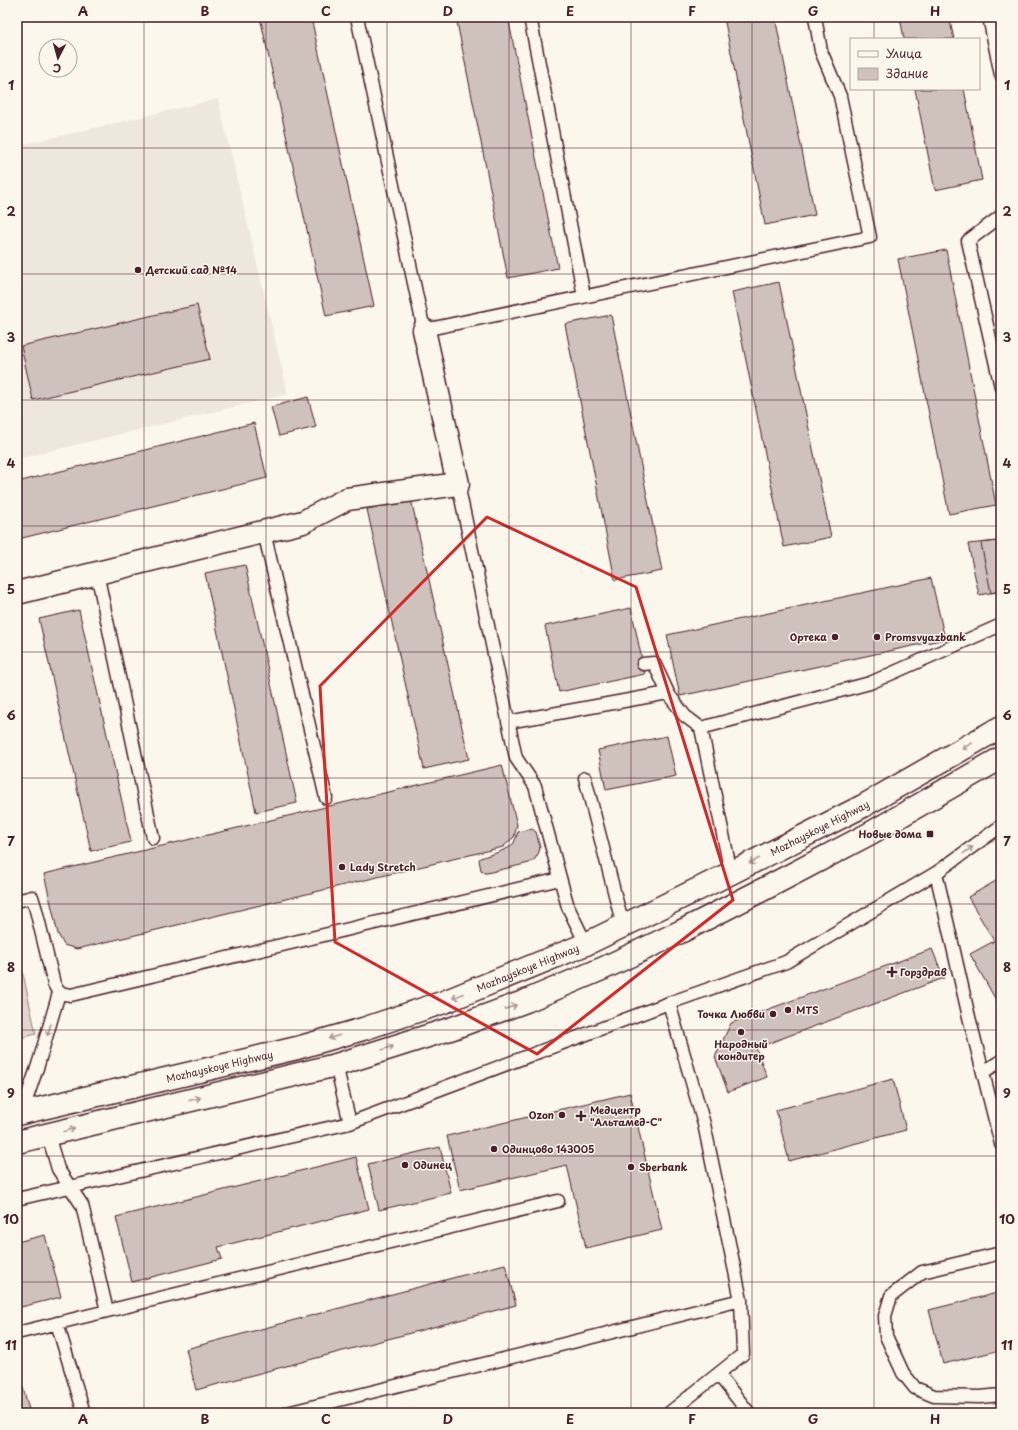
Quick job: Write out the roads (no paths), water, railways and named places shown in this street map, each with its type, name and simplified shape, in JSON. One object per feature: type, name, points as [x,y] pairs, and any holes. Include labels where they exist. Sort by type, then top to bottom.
[{"type":"main road","points":[[17,592],[303,522],[347,499],[458,484],[424,330]]},
{"type":"main road","name":"Mozhayskoye Highway","points":[[20,1113],[297,1048],[363,1029],[444,1002],[586,944],[731,873],[863,806],[1001,727]]},
{"type":"main road","points":[[17,1142],[336,1065],[453,1028],[526,1001],[604,968],[689,927],[862,837],[1001,758]]},
{"type":"lane","points":[[357,17],[424,330],[870,237],[840,96],[821,51],[815,17]]},
{"type":"lane","points":[[530,17],[584,296]]},
{"type":"lane","points":[[989,17],[1001,76]]},
{"type":"lane","points":[[1001,216],[968,241],[1001,387]]},
{"type":"lane","points":[[458,484],[516,758],[535,786],[568,908],[586,944]]},
{"type":"lane","points":[[264,532],[326,798]]},
{"type":"lane","points":[[97,573],[153,838]]},
{"type":"lane","points":[[701,728],[870,683],[1001,625]]},
{"type":"lane","points":[[643,664],[654,663],[668,693],[685,716],[701,728],[731,873]]},
{"type":"lane","points":[[508,722],[668,693]]},
{"type":"lane","points":[[585,778],[623,926]]},
{"type":"lane","points":[[17,1199],[350,1123],[669,1003],[786,962],[936,873],[1001,826]]},
{"type":"lane","points":[[936,873],[1001,1144]]},
{"type":"lane","points":[[17,901],[32,897],[54,984],[59,992],[71,995],[560,879]]},
{"type":"lane","points":[[20,1113],[50,1027],[59,992]]},
{"type":"lane","points":[[669,1003],[704,1124],[741,1300],[743,1354],[669,1413]]},
{"type":"lane","points":[[983,1072],[1001,1062]]},
{"type":"lane","points":[[336,1065],[350,1123]]},
{"type":"lane","points":[[48,1135],[58,1169],[82,1205],[107,1311]]},
{"type":"lane","points":[[17,1333],[558,1201]]},
{"type":"lane","points":[[1001,1253],[922,1272],[891,1296],[885,1316],[886,1336],[903,1373],[915,1388],[934,1396],[980,1397],[1001,1395]]},
{"type":"lane","points":[[287,1413],[741,1300]]},
{"type":"lane","points":[[57,1323],[84,1413]]},
{"type":"lane","points":[[718,1374],[749,1413]]},
{"type":"place","name":"Детский сад №14","points":[[138,270]]},
{"type":"place","name":"Ортека","points":[[835,637]]},
{"type":"place","name":"Promsvyazbank","points":[[877,637]]},
{"type":"place","name":"Новые дома","points":[[930,834]]},
{"type":"place","name":"Lady Stretch","points":[[342,867]]},
{"type":"place","name":"Горздрав","points":[[892,972]]},
{"type":"place","name":"MTS","points":[[788,1010]]},
{"type":"place","name":"Точка Любви","points":[[773,1014]]},
{"type":"place","name":"Народный кондитер","points":[[741,1032]]},
{"type":"place","name":"Ozon","points":[[562,1115]]},
{"type":"place","name":"Медцентр \"Альтамед-С\"","points":[[581,1116]]},
{"type":"place","name":"Одинцово 143005","points":[[494,1149]]},
{"type":"place","name":"Одинец","points":[[405,1165]]},
{"type":"place","name":"Sberbank","points":[[631,1167]]}]
